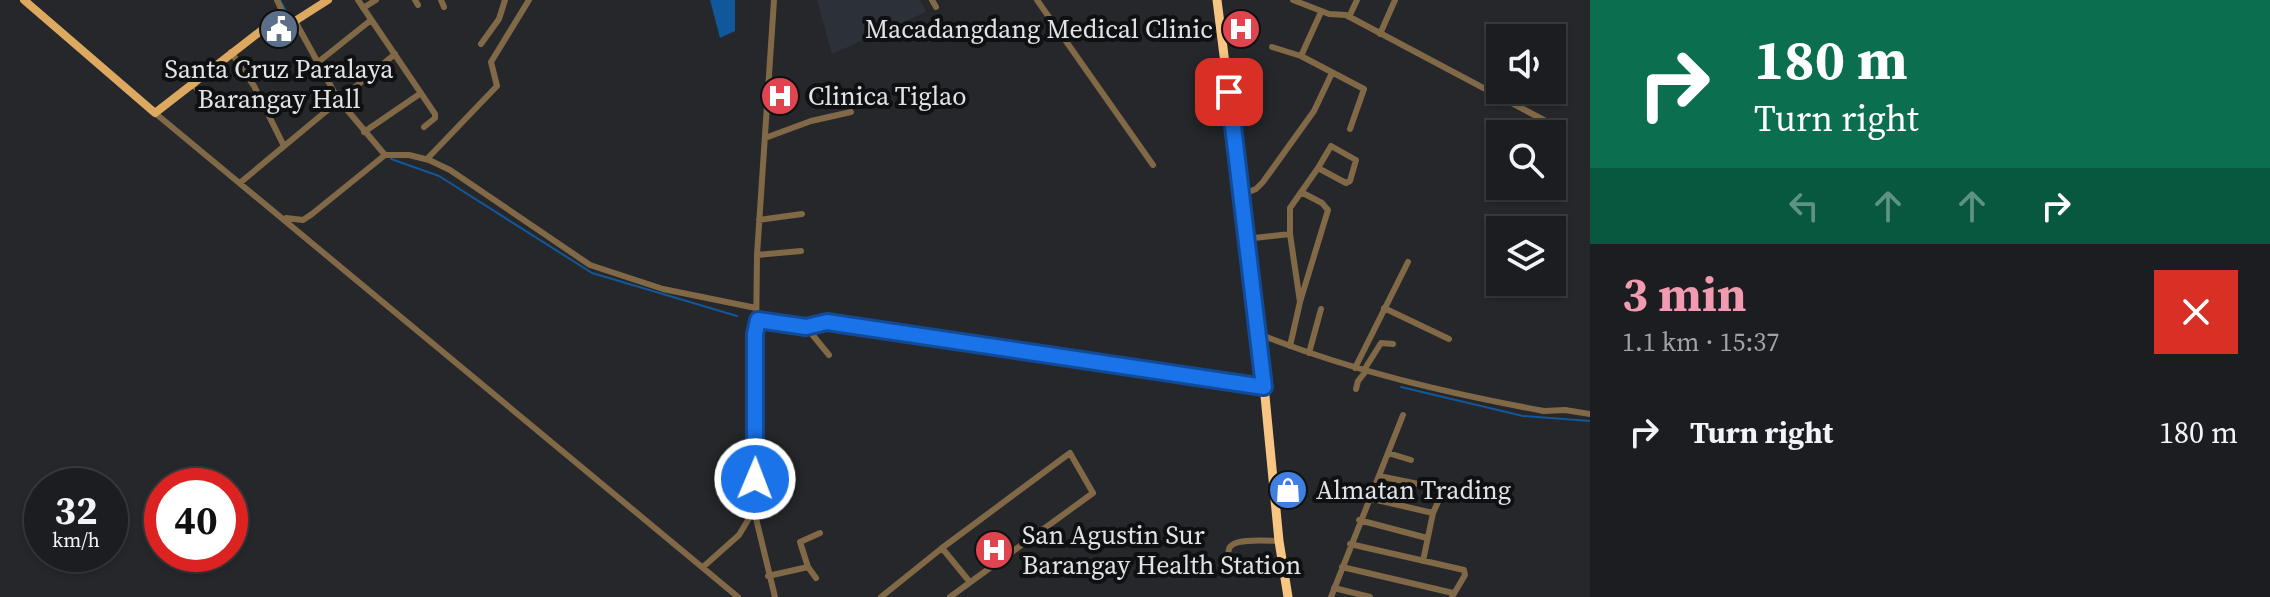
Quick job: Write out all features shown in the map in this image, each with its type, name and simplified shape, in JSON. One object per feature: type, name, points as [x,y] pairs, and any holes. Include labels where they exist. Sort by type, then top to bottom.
[{"type":"highway","points":[[1217,0],[1288,597]]},
{"type":"main road","points":[[24,0],[155,113],[271,23],[290,21],[328,0]]},
{"type":"street","points":[[277,0],[338,99],[385,155]]},
{"type":"street","points":[[358,0],[436,117],[424,127]]},
{"type":"street","points":[[363,8],[376,0]]},
{"type":"street","points":[[481,44],[499,19],[505,0]]},
{"type":"street","points":[[427,159],[497,86],[491,62],[529,0]]},
{"type":"street","points":[[774,0],[757,255],[754,510],[775,597]]},
{"type":"street","points":[[1037,0],[1153,165]]},
{"type":"street","points":[[1293,0],[1321,12],[1349,17],[1544,120]]},
{"type":"street","points":[[1349,17],[1357,0]]},
{"type":"street","points":[[1380,34],[1395,0]]},
{"type":"street","points":[[1301,56],[1321,12]]},
{"type":"street","points":[[317,63],[371,20]]},
{"type":"street","points":[[1272,47],[1301,56],[1364,89],[1350,129]]},
{"type":"street","points":[[231,52],[254,86],[283,144]]},
{"type":"street","points":[[241,182],[395,54]]},
{"type":"street","points":[[1240,195],[1256,189],[1272,170],[1314,111],[1332,73]]},
{"type":"street","points":[[193,85],[212,105]]},
{"type":"street","points":[[364,132],[421,93]]},
{"type":"street","points":[[765,138],[811,121],[851,112]]},
{"type":"street","points":[[155,113],[738,597]]},
{"type":"street","points":[[1300,302],[1290,234],[1290,208],[1331,146],[1356,160],[1350,181],[1346,183],[1318,168]]},
{"type":"street","points":[[282,217],[303,220],[385,155],[409,155],[427,159],[450,170],[590,265],[663,289],[756,308]]},
{"type":"street","points":[[1290,346],[1328,210],[1322,203],[1301,192]]},
{"type":"street","points":[[759,220],[802,214]]},
{"type":"street","points":[[1245,239],[1290,234]]},
{"type":"street","points":[[757,255],[801,251]]},
{"type":"street","points":[[1355,368],[1408,262]]},
{"type":"street","points":[[1384,308],[1449,339]]},
{"type":"street","points":[[1309,353],[1321,309]]},
{"type":"street","points":[[758,320],[806,327],[827,322],[944,344],[1264,387]]},
{"type":"street","points":[[806,327],[829,355]]},
{"type":"street","points":[[1259,334],[1355,368],[1488,401],[1544,411],[1590,414]]},
{"type":"street","points":[[1356,389],[1381,343],[1393,344]]},
{"type":"street","points":[[1331,597],[1403,415]]},
{"type":"street","points":[[881,597],[1070,453],[1093,493],[950,597]]},
{"type":"street","points":[[1388,453],[1411,460]]},
{"type":"street","points":[[1379,476],[1441,490],[1423,561]]},
{"type":"street","points":[[1368,498],[1433,513]]},
{"type":"street","points":[[703,567],[739,535],[754,510]]},
{"type":"street","points":[[1359,520],[1427,538]]},
{"type":"street","points":[[816,578],[808,567],[800,542],[820,533]]},
{"type":"street","points":[[1230,569],[1229,549],[1232,544],[1240,541],[1279,541]]},
{"type":"street","points":[[1342,567],[1453,595],[1465,572],[1350,544]]},
{"type":"street","points":[[942,548],[969,581]]},
{"type":"street","points":[[768,576],[808,567]]},
{"type":"street","points":[[1334,588],[1370,597]]},
{"type":"shaded area","points":[[817,0],[920,0],[926,12],[832,54]]},
{"type":"water","points":[[710,0],[735,0],[735,31],[720,38]]},
{"type":"waterway","points":[[280,0],[287,13]]},
{"type":"waterway","points":[[391,159],[439,176],[592,273],[737,316]]},
{"type":"waterway","points":[[822,330],[1183,378]]},
{"type":"waterway","points":[[1401,387],[1523,416],[1590,421]]},
{"type":"place","name":"Santa Cruz Paralaya Barangay Hall","points":[[279,29]]},
{"type":"place","name":"Macadangdang Medical Clinic","points":[[1241,29]]},
{"type":"place","name":"Clinica Tiglao","points":[[780,96]]},
{"type":"place","name":"Almatan Trading","points":[[1288,490]]},
{"type":"place","name":"San Agustin Sur Barangay Health Station","points":[[994,550]]},
{"type":"route","points":[[755,479],[755,334],[758,320],[806,327],[827,322],[1264,387],[1229,92]]}]
